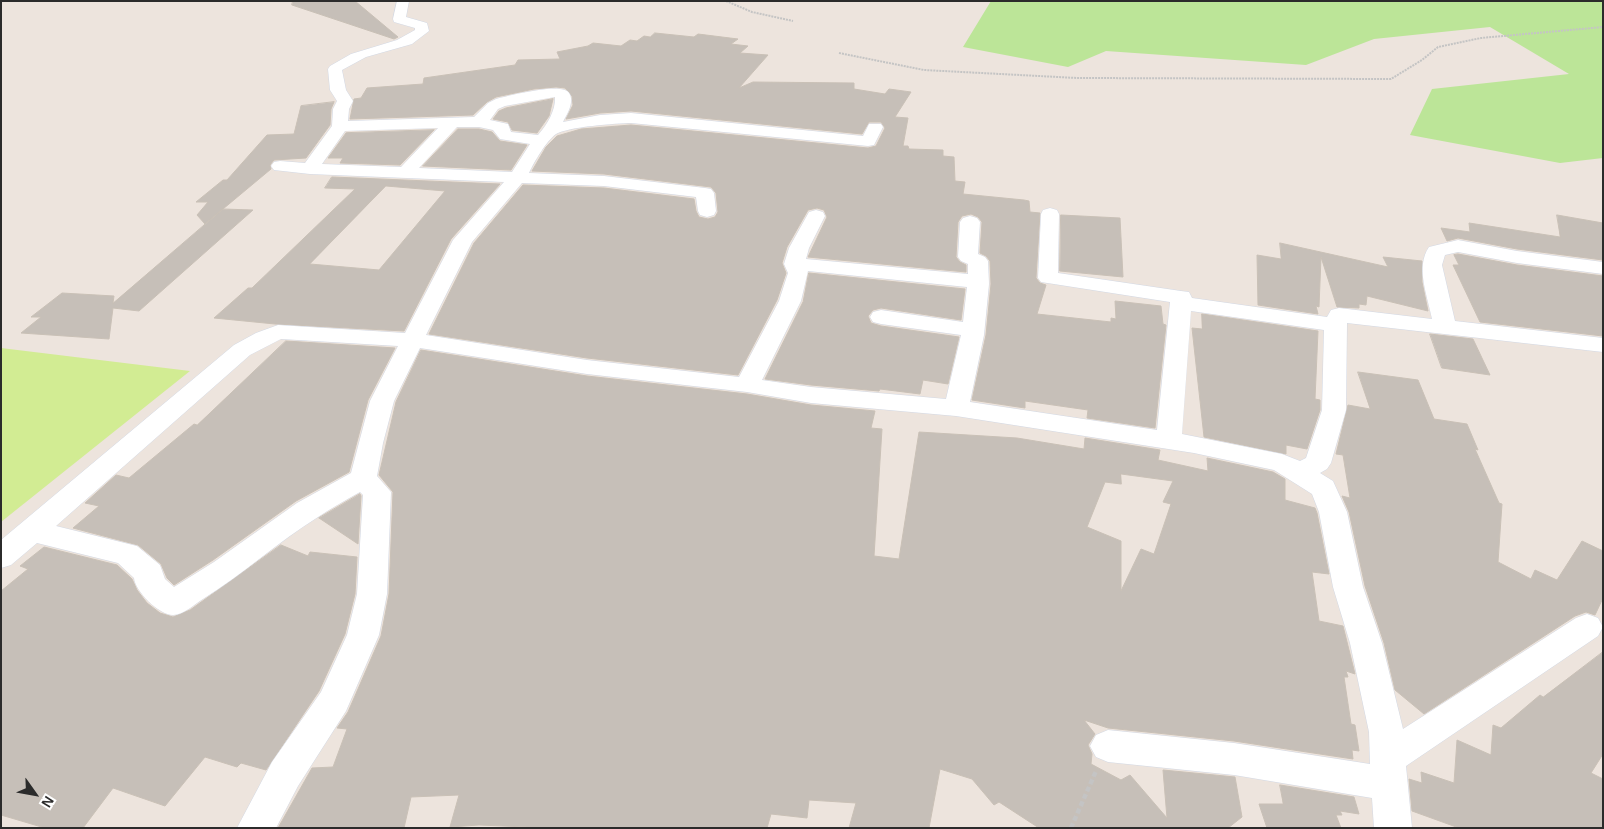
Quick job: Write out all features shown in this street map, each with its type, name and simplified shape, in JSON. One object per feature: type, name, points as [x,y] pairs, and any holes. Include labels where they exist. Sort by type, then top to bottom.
[{"type":"street","points":[[310,169],[340,126],[341,109],[345,101],[338,90],[335,69],[347,60],[364,53],[394,46],[415,38],[422,31],[422,26],[399,18],[403,1]]},
{"type":"street","points":[[32,531],[127,554],[149,573],[150,584],[173,603],[225,570],[307,510],[363,478],[370,443],[382,401],[463,240],[517,178],[528,158],[546,136],[562,105],[562,94],[560,92],[501,102],[493,106],[479,122]]},
{"type":"street","points":[[340,126],[479,122],[502,127],[501,131],[506,136],[546,136],[595,120],[631,118],[868,141],[875,127]]},
{"type":"street","points":[[405,173],[453,122]]},
{"type":"street","points":[[280,166],[310,169],[604,181],[705,193],[707,211]]},
{"type":"street","points":[[1050,214],[1048,278],[1181,297],[1169,440]]},
{"type":"street","points":[[748,384],[790,301],[798,273],[794,264],[799,248],[816,216]]},
{"type":"street","points":[[956,408],[974,330],[979,284],[978,261],[968,257],[970,222]]},
{"type":"street","points":[[1445,328],[1432,265],[1436,250],[1458,246],[1517,257],[1603,268]]},
{"type":"street","points":[[794,264],[964,279],[979,284]]},
{"type":"street","points":[[1180,303],[1335,325]]},
{"type":"street","points":[[1299,472],[1318,463],[1334,410],[1335,325],[1339,315],[1603,345]]},
{"type":"street","points":[[881,317],[974,330]]},
{"type":"street","points":[[1,556],[242,350],[278,332],[412,340],[587,367],[748,384],[810,395],[956,408],[1169,440],[1282,463],[1323,488],[1333,512],[1348,587],[1366,643],[1382,714],[1390,771],[1393,828]]},
{"type":"street","points":[[256,828],[285,774],[334,701],[363,635],[372,594],[377,492],[363,478]]},
{"type":"street","points":[[1108,746],[1234,759],[1390,771],[1587,627]]},
{"type":"path","points":[[726,1],[752,12],[793,22]]},
{"type":"path","points":[[840,53],[924,70],[1077,78],[1366,80],[1391,79],[1422,60],[1438,47],[1481,38],[1603,27]]},
{"type":"path","points":[[1071,828],[1108,746]]},
{"type":"green space","points":[[991,1],[1603,1],[1603,158],[1560,163],[1410,135],[1432,89],[1569,74],[1490,27],[1374,39],[1306,65],[1106,51],[1068,67],[963,47]]},
{"type":"green space","points":[[1,348],[190,371],[1,522]]},
{"type":"building","points":[[293,1],[355,1],[398,37],[394,39],[292,5]]},
{"type":"building","points":[[655,33],[694,37],[698,34],[738,39],[731,44],[748,46],[740,53],[768,55],[739,88],[753,82],[854,83],[854,89],[885,94],[889,89],[911,92],[895,117],[908,118],[903,146],[908,146],[909,149],[943,150],[943,156],[954,157],[955,181],[965,182],[963,194],[1029,201],[1030,212],[1040,213],[1036,278],[1040,283],[1046,285],[1037,314],[1111,322],[1111,318],[1116,319],[1115,301],[1161,306],[1163,324],[1166,325],[1155,428],[1087,418],[1088,410],[1025,401],[1025,408],[972,400],[986,335],[991,284],[990,261],[980,253],[982,222],[978,217],[971,214],[962,216],[958,222],[956,257],[966,265],[966,272],[808,257],[827,217],[824,210],[817,208],[808,210],[787,247],[782,263],[786,273],[777,300],[738,375],[587,358],[429,334],[474,243],[523,185],[604,188],[694,199],[699,217],[708,219],[715,217],[718,212],[716,193],[711,187],[604,174],[532,171],[546,147],[557,136],[581,129],[631,125],[868,148],[876,146],[885,128],[881,122],[869,122],[862,134],[631,111],[600,113],[566,119],[573,105],[572,96],[565,88],[556,87],[534,89],[496,97],[487,102],[473,115],[350,119],[354,99],[361,98],[367,88],[423,84],[424,78],[515,65],[518,60],[560,59],[557,52],[588,46],[593,43],[621,46],[630,40],[637,41],[644,36],[650,37]]},
{"type":"building","points":[[553,99],[549,116],[537,133],[512,130],[508,122],[493,119],[499,111],[506,108]]},
{"type":"building","points":[[334,102],[331,109],[330,125],[306,158],[274,160],[270,165],[271,169],[205,224],[197,215],[208,202],[196,202],[223,180],[227,180],[267,135],[294,134],[301,106]]},
{"type":"building","points":[[458,129],[479,129],[492,132],[500,141],[527,145],[511,170],[423,166]]},
{"type":"building","points":[[434,130],[400,165],[340,163],[343,158],[328,158],[346,133]]},
{"type":"building","points":[[332,177],[500,184],[451,239],[404,331],[275,324],[214,318],[248,288],[252,288],[355,189],[325,188]],"holes":[[[386,186],[445,191],[379,270],[310,264]]]},
{"type":"building","points":[[223,209],[253,210],[139,311],[113,308],[109,339],[21,333],[41,317],[31,317],[62,293],[114,296],[113,303]]},
{"type":"building","points":[[1061,215],[1120,218],[1123,277],[1060,271]]},
{"type":"building","points":[[1557,215],[1603,223],[1603,260],[1517,249],[1458,238],[1447,241],[1441,228],[1470,232],[1469,223],[1560,237]]},
{"type":"building","points":[[1280,243],[1388,267],[1383,257],[1422,261],[1422,282],[1428,311],[1367,296],[1366,305],[1359,304],[1359,308],[1337,307],[1321,257],[1319,307],[1316,306],[1318,314],[1258,305],[1257,255],[1281,259]]},
{"type":"building","points":[[1458,254],[1517,265],[1603,276],[1603,336],[1480,322],[1453,265],[1459,265],[1454,255]]},
{"type":"building","points":[[809,273],[965,289],[961,320],[881,308],[873,310],[868,316],[871,323],[881,326],[959,337],[948,384],[923,380],[920,394],[880,389],[879,391],[811,385],[765,379],[803,302]]},
{"type":"building","points":[[1202,314],[1318,331],[1315,399],[1320,400],[1320,410],[1307,449],[1286,445],[1286,454],[1204,437],[1192,328],[1202,329]]},
{"type":"building","points":[[1430,334],[1473,339],[1490,375],[1442,368]]},
{"type":"building","points":[[286,341],[395,348],[368,400],[349,472],[296,501],[213,560],[174,585],[167,578],[161,564],[138,545],[73,528],[99,506],[85,503],[116,475],[129,478],[194,424],[197,425]]},
{"type":"building","points":[[421,350],[587,376],[747,394],[811,405],[875,411],[871,428],[882,429],[874,556],[899,559],[919,432],[1017,438],[1084,449],[1085,438],[1160,450],[1158,460],[1208,471],[1207,458],[1273,472],[1285,479],[1285,500],[1315,508],[1317,513],[1329,574],[1312,572],[1319,621],[1343,626],[1355,674],[1346,671],[1348,677],[1344,677],[1351,724],[1355,725],[1359,751],[1352,750],[1353,759],[1234,741],[1108,728],[1084,720],[1095,734],[1088,745],[1092,754],[1091,764],[1121,780],[1130,775],[1167,818],[1163,770],[1235,777],[1242,817],[1228,828],[1039,828],[999,802],[994,805],[972,779],[940,769],[929,828],[849,828],[856,803],[809,800],[807,818],[771,814],[767,828],[550,828],[479,825],[450,827],[459,795],[411,797],[404,828],[278,828],[312,768],[333,767],[347,729],[337,728],[348,712],[381,636],[389,594],[393,492],[379,475],[396,402]],"holes":[[[1121,474],[1173,481],[1163,502],[1171,504],[1154,554],[1141,549],[1121,591],[1121,541],[1087,527],[1105,482],[1121,484]]]},
{"type":"building","points":[[1358,372],[1418,380],[1434,419],[1467,424],[1478,450],[1475,449],[1499,503],[1502,504],[1498,562],[1531,579],[1535,570],[1557,580],[1582,541],[1603,551],[1603,598],[1595,615],[1586,612],[1575,616],[1424,714],[1395,690],[1384,643],[1365,586],[1349,512],[1342,496],[1350,498],[1343,455],[1336,454],[1348,405],[1370,409]]},
{"type":"building","points":[[360,494],[361,496],[358,544],[319,518]]},
{"type":"building","points":[[281,545],[308,556],[310,552],[357,557],[355,594],[345,634],[319,691],[266,770],[241,763],[237,767],[205,757],[165,806],[113,788],[83,828],[45,828],[1,815],[1,591],[28,569],[20,566],[44,547],[117,565],[132,579],[137,590],[147,603],[160,613],[173,617],[190,610]]},
{"type":"building","points":[[1603,652],[1603,754],[1591,773],[1603,779],[1603,828],[1459,828],[1412,811],[1409,779],[1422,783],[1421,772],[1454,783],[1457,740],[1491,755],[1493,725],[1501,728],[1540,695],[1543,697]]},
{"type":"building","points":[[1280,785],[1354,797],[1359,814],[1340,811],[1342,815],[1336,815],[1341,828],[1267,828],[1259,804],[1283,804]]}]
